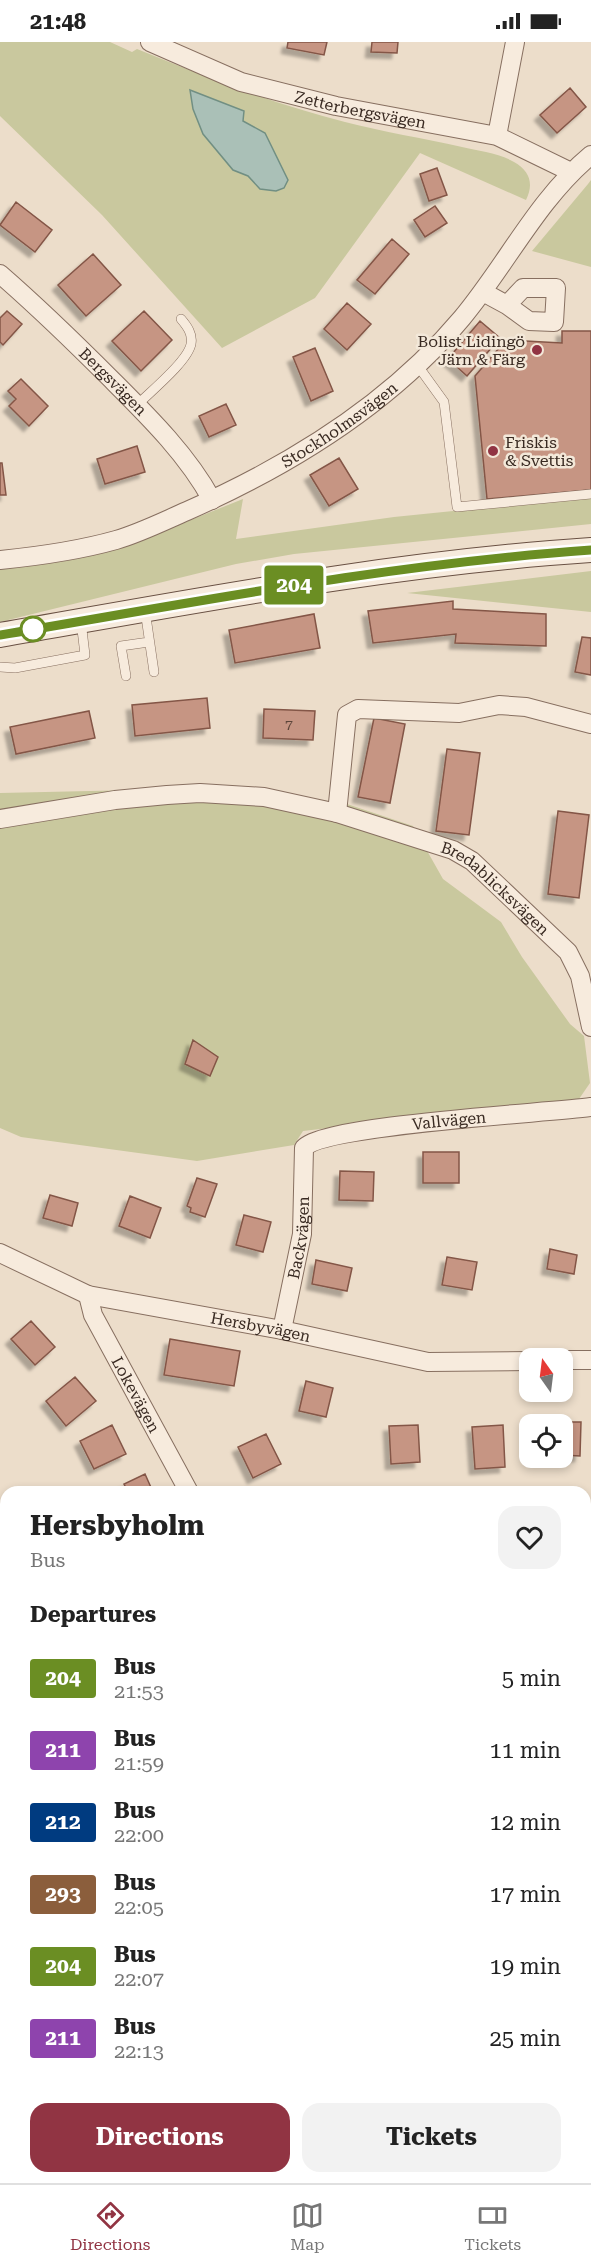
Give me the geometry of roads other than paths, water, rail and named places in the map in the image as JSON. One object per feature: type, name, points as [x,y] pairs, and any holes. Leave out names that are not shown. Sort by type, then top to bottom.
[{"type":"street","name":"Zetterbergsvägen","points":[[150,42],[241,82],[336,106],[497,136],[571,172]]},
{"type":"street","points":[[497,136],[515,42]]},
{"type":"street","name":"Stockholmsvägen","points":[[0,560],[62,554],[118,540],[212,500],[274,468],[328,434],[379,399],[418,366],[483,292],[544,203],[571,172],[591,155]]},
{"type":"street","name":"Bergsvägen","points":[[0,274],[44,313],[137,405],[198,474],[212,500]]},
{"type":"street","points":[[483,292],[507,305]]},
{"type":"street","points":[[0,635],[336,578],[531,554],[591,550]]},
{"type":"street","points":[[337,813],[347,715],[358,709],[459,712],[499,705],[526,707],[591,724]]},
{"type":"street","name":"Bredablicksvägen","points":[[0,819],[116,800],[200,793],[264,797],[337,813],[453,850],[472,861],[568,951],[580,976],[591,1027]]},
{"type":"street","name":"Vallvägen","points":[[308,1143],[412,1124],[591,1107]]},
{"type":"street","name":"Backvägen","points":[[282,1330],[302,1234],[304,1148],[308,1143]]},
{"type":"street","name":"Hersbyvägen","points":[[0,1253],[88,1295],[282,1330],[428,1362],[519,1360]]},
{"type":"street","name":"Lokevägen","points":[[88,1295],[93,1315],[186,1486]]},
{"type":"street","points":[[573,1360],[591,1360]]},
{"type":"lane","points":[[137,405],[188,353],[191,336],[189,327],[181,319]]},
{"type":"lane","points":[[418,366],[444,402],[457,507],[591,494]]},
{"type":"lane","points":[[145,610],[154,672]]},
{"type":"lane","points":[[0,667],[15,668],[85,655],[81,621]]},
{"type":"lane","points":[[126,676],[121,646],[149,642]]},
{"type":"place","name":"Bolist Lidingö Järn & Färg","points":[[537,350]]},
{"type":"place","name":"Friskis & Svettis","points":[[493,451]]}]
